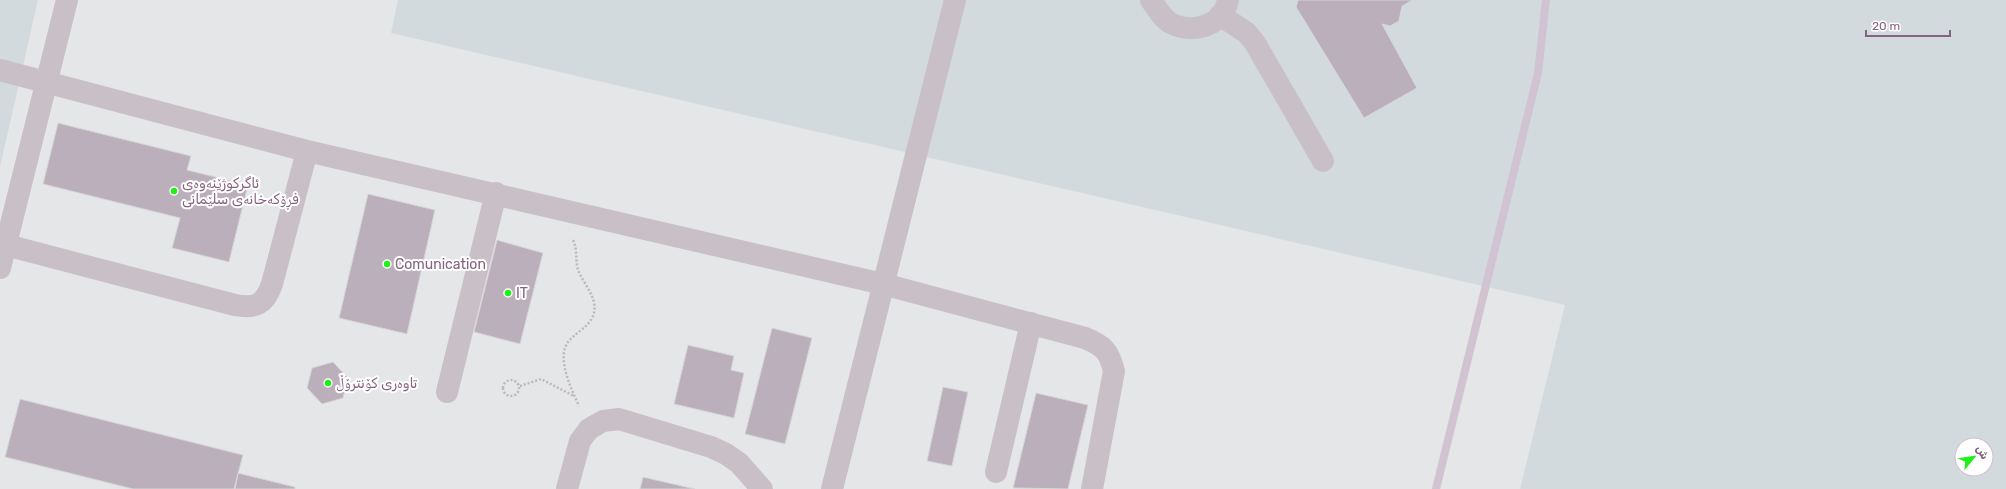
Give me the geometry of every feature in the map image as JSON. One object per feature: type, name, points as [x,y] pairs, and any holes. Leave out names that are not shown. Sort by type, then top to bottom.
[{"type":"lane","points":[[0,268],[67,0]]},
{"type":"lane","points":[[832,489],[955,0]]},
{"type":"lane","points":[[1151,0],[1167,21],[1180,28],[1195,29],[1209,25],[1224,8],[1255,43],[1323,161]]},
{"type":"lane","points":[[0,70],[307,151],[496,193],[883,284],[1085,338],[1100,344],[1110,356],[1114,371],[1092,489]]},
{"type":"lane","points":[[6,244],[235,305],[247,307],[259,304],[268,296],[272,284],[307,151]]},
{"type":"lane","points":[[447,392],[496,193]]},
{"type":"lane","points":[[996,472],[1031,323]]},
{"type":"lane","points":[[567,489],[580,441],[589,429],[603,420],[619,419],[711,447],[726,454],[739,463],[762,489]]},
{"type":"path","points":[[557,208],[577,247],[578,270],[595,306],[592,318],[568,342],[564,352],[565,367],[574,396],[589,429]]},
{"type":"path","points":[[512,380],[517,382],[520,386],[520,391],[511,397],[506,395],[503,391],[503,385],[506,381],[512,380]]},
{"type":"path","points":[[520,386],[541,380],[574,396]]},
{"type":"shaded area","points":[[0,0],[2006,0],[2006,489],[0,489]]},
{"type":"shaded area","points":[[0,0],[38,0],[0,167]]},
{"type":"shaded area","points":[[398,0],[2006,0],[2006,489],[1520,489],[1565,305],[391,33]]},
{"type":"building","points":[[1298,0],[1413,0],[1402,6],[1399,21],[1390,26],[1382,24],[1417,88],[1364,118],[1296,7]]},
{"type":"building","points":[[58,123],[191,156],[187,170],[248,185],[229,262],[172,248],[180,218],[43,184]]},
{"type":"building","name":"Comunication","points":[[368,194],[435,210],[407,334],[339,318]]},
{"type":"building","name":"IT","points":[[497,240],[543,253],[520,344],[474,332]]},
{"type":"building","points":[[772,328],[812,338],[785,444],[745,434]]},
{"type":"building","points":[[688,345],[734,356],[731,370],[744,373],[734,418],[674,404]]},
{"type":"building","name":"تاوەری کۆنترۆڵ","points":[[333,362],[348,378],[343,398],[322,404],[307,388],[312,368]]},
{"type":"building","points":[[943,387],[968,392],[952,466],[927,461]]},
{"type":"building","points":[[1036,393],[1088,405],[1068,489],[1013,488]]},
{"type":"building","points":[[20,399],[243,455],[234,489],[133,489],[5,457]]},
{"type":"building","points":[[238,473],[295,487],[295,489],[235,489]]},
{"type":"building","points":[[643,477],[695,489],[640,489]]},
{"type":"waterway","points":[[1436,489],[1538,73],[1546,0]]},
{"type":"place","name":"ئاگرکوژێنەوەی فڕۆکەخانەی سلێمانی","points":[[174,191]]},
{"type":"place","name":"Comunication","points":[[387,264]]},
{"type":"place","name":"IT","points":[[508,293]]},
{"type":"place","name":"تاوەری کۆنترۆڵ","points":[[328,383]]}]
